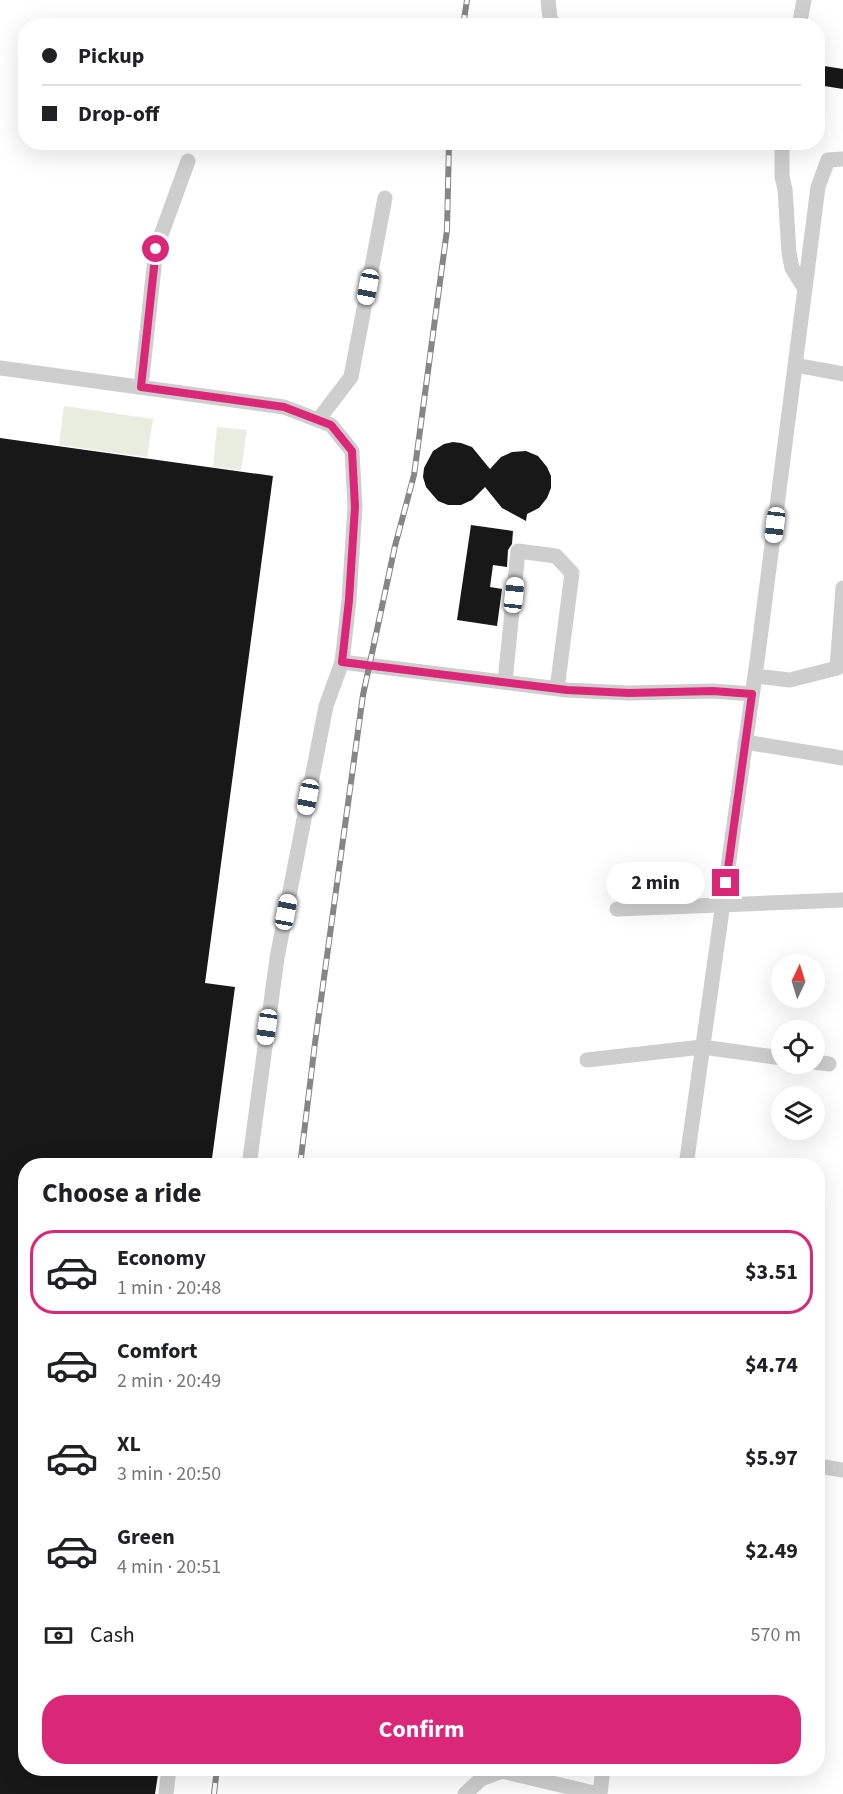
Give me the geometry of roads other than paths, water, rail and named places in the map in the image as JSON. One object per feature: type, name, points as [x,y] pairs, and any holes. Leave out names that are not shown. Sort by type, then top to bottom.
[{"type":"lane","points":[[548,0],[550,18]]},
{"type":"lane","points":[[801,18],[804,0]]},
{"type":"lane","points":[[782,150],[782,177],[789,253],[792,268],[805,289]]},
{"type":"lane","points":[[687,1158],[755,676],[818,187],[828,160],[843,159]]},
{"type":"lane","points":[[141,387],[156,249],[188,161]]},
{"type":"lane","points":[[318,420],[351,377],[385,198]]},
{"type":"lane","points":[[795,365],[843,374]]},
{"type":"lane","points":[[0,368],[284,407],[331,425],[352,451],[355,507],[342,662],[326,706],[277,958],[250,1158]]},
{"type":"lane","points":[[505,682],[518,551],[556,556],[572,573],[557,689]]},
{"type":"lane","points":[[755,676],[790,680],[837,668],[843,588]]},
{"type":"lane","points":[[342,662],[557,689],[629,693],[713,691],[752,694]]},
{"type":"lane","points":[[746,742],[843,758]]},
{"type":"lane","points":[[617,909],[843,900]]},
{"type":"lane","points":[[587,1060],[702,1047],[771,1056]]},
{"type":"lane","points":[[825,1467],[843,1470]]},
{"type":"lane","points":[[166,1794],[168,1776]]},
{"type":"lane","points":[[465,1794],[481,1779],[488,1776]]},
{"type":"lane","points":[[526,1776],[599,1794],[602,1776]]},
{"type":"railway","points":[[464,18],[467,0]]},
{"type":"railway","points":[[301,1158],[363,695],[395,546],[414,475],[447,230],[449,150]]},
{"type":"railway","points":[[214,1794],[216,1776]]}]
